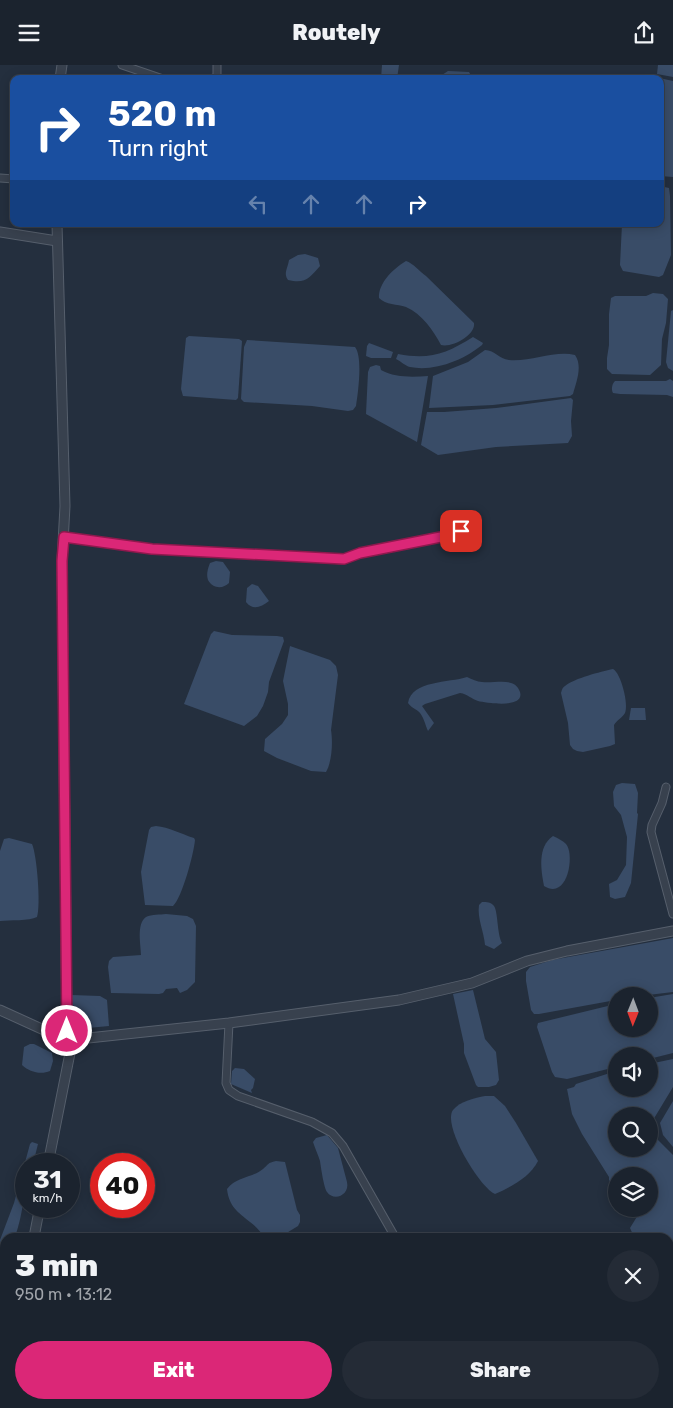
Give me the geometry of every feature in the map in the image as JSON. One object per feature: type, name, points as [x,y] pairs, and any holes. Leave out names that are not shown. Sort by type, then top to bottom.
[{"type":"street","points":[[122,65],[151,75]]},
{"type":"street","points":[[50,1153],[71,1048],[67,1031],[62,561],[65,506],[56,227]]},
{"type":"street","points":[[0,232],[57,241]]},
{"type":"street","points":[[64,537],[152,549],[344,559],[360,553],[456,534],[461,531]]},
{"type":"street","points":[[666,787],[651,832],[673,914]]},
{"type":"street","points":[[0,1010],[57,1036],[79,1039],[229,1023],[399,999],[472,983],[527,961],[567,951],[673,931]]},
{"type":"street","points":[[229,1023],[226,1083],[229,1090],[312,1122],[332,1133],[343,1146],[393,1233]]},
{"type":"street","points":[[35,1233],[38,1218]]},
{"type":"water","points":[[382,65],[399,65],[398,75],[381,75]]},
{"type":"water","points":[[658,65],[673,65],[673,77],[657,74]]},
{"type":"water","points":[[448,71],[469,72],[471,75],[442,75]]},
{"type":"water","points":[[664,79],[673,81],[673,177],[664,176]]},
{"type":"water","points":[[664,187],[669,188],[671,255],[663,275],[659,277],[623,271],[620,265],[622,227],[664,227]]},
{"type":"water","points":[[305,254],[318,258],[320,266],[307,279],[299,281],[288,280],[286,273],[289,260],[298,255]]},
{"type":"water","points":[[406,261],[426,276],[474,323],[474,328],[462,340],[451,345],[441,345],[431,328],[412,310],[388,303],[379,298],[379,292],[384,282],[392,272]]},
{"type":"water","points":[[653,293],[663,294],[668,299],[666,323],[662,339],[661,365],[650,375],[612,374],[607,369],[611,298],[615,296],[646,296]]},
{"type":"water","points":[[673,310],[673,371],[668,368],[666,362],[671,311]]},
{"type":"water","points":[[189,336],[239,339],[242,341],[238,398],[236,400],[183,396],[181,389],[186,338]]},
{"type":"water","points":[[473,337],[483,343],[482,345],[458,360],[439,366],[419,368],[408,366],[396,359],[398,354],[428,356],[437,354],[454,348]]},
{"type":"water","points":[[247,340],[355,347],[359,359],[359,384],[356,406],[353,410],[348,411],[312,406],[244,402],[241,399],[244,347]]},
{"type":"water","points":[[369,343],[393,352],[391,358],[371,358],[366,356]]},
{"type":"water","points":[[485,350],[492,351],[502,358],[509,360],[559,354],[575,355],[579,369],[573,394],[570,396],[493,405],[429,408],[433,376],[468,362]]},
{"type":"water","points":[[380,366],[381,370],[386,373],[398,376],[428,376],[417,442],[366,414],[368,372],[370,367]]},
{"type":"water","points":[[670,379],[673,381],[673,397],[667,395],[620,394],[613,393],[612,390],[615,381],[666,381]]},
{"type":"water","points":[[571,398],[573,400],[572,436],[568,443],[496,447],[438,455],[421,445],[427,412],[496,408]]},
{"type":"water","points":[[216,561],[223,562],[230,572],[229,583],[221,587],[213,585],[207,578],[210,563]]},
{"type":"water","points":[[252,584],[258,586],[269,601],[257,607],[251,606],[246,602],[247,588]]},
{"type":"water","points":[[214,631],[232,635],[283,637],[284,641],[269,682],[263,706],[257,716],[244,726],[184,704],[211,634]]},
{"type":"water","points":[[290,646],[330,660],[336,666],[338,675],[331,730],[332,752],[326,772],[311,771],[264,751],[265,739],[282,724],[288,715],[288,704],[283,681]]},
{"type":"water","points":[[613,669],[619,676],[626,703],[625,713],[614,725],[615,744],[583,752],[577,751],[570,745],[568,723],[561,693],[562,689],[569,683],[581,678]]},
{"type":"water","points":[[467,677],[480,682],[509,682],[517,687],[520,697],[517,701],[511,703],[497,704],[478,701],[460,693],[425,704],[422,706],[434,723],[428,731],[420,713],[408,703],[411,696],[416,690],[424,686]]},
{"type":"water","points":[[631,708],[645,708],[646,720],[629,720]]},
{"type":"water","points":[[622,783],[635,784],[638,793],[638,814],[631,883],[625,897],[615,899],[610,897],[609,884],[617,880],[626,865],[627,837],[621,815],[614,806],[613,792],[616,785]]},
{"type":"water","points":[[156,826],[170,829],[195,840],[184,885],[173,906],[145,905],[141,872],[149,830],[151,827]]},
{"type":"water","points":[[553,836],[566,844],[570,857],[564,882],[559,887],[552,889],[544,886],[541,859],[544,846]]},
{"type":"water","points":[[9,838],[32,844],[34,850],[39,903],[37,917],[34,918],[0,921],[0,851],[4,839]]},
{"type":"water","points":[[482,902],[490,903],[495,909],[502,943],[494,949],[485,945],[479,915],[479,905]]},
{"type":"water","points":[[166,914],[187,916],[193,919],[196,926],[195,982],[187,990],[180,993],[177,988],[166,989],[163,993],[159,994],[111,993],[109,961],[113,957],[141,955],[140,929],[143,920],[148,916]]},
{"type":"water","points":[[673,938],[673,992],[658,994],[658,987],[608,987],[608,1001],[534,1014],[531,1010],[526,972],[530,967],[552,960]]},
{"type":"water","points":[[473,990],[485,1039],[496,1052],[499,1080],[496,1085],[489,1087],[478,1087],[476,1085],[464,1053],[464,1044],[453,994]]},
{"type":"water","points":[[673,994],[673,1053],[658,1057],[658,1047],[608,1047],[608,1069],[567,1079],[555,1077],[537,1027],[538,1023],[608,1006],[608,1037],[658,1037],[658,996]]},
{"type":"water","points":[[71,995],[100,996],[107,1000],[109,1026],[88,1028],[83,1023],[74,1021]]},
{"type":"water","points":[[34,1044],[52,1053],[53,1061],[50,1071],[43,1073],[35,1072],[22,1065],[24,1047]]},
{"type":"water","points":[[673,1059],[673,1087],[658,1112],[658,1107],[608,1107],[608,1157],[658,1157],[658,1140],[673,1155],[673,1233],[632,1233],[630,1228],[637,1217],[658,1217],[658,1167],[608,1167],[608,1175],[572,1114],[567,1089],[574,1087],[576,1084],[608,1074],[608,1097],[658,1097],[658,1062]]},
{"type":"water","points":[[235,1068],[244,1069],[255,1079],[251,1090],[252,1093],[231,1084],[232,1071]]},
{"type":"water","points":[[485,1096],[494,1096],[505,1106],[538,1161],[525,1177],[514,1185],[495,1194],[480,1180],[464,1155],[457,1141],[451,1118],[453,1110],[460,1104]]},
{"type":"water","points":[[673,1101],[673,1147],[663,1135],[660,1123]]},
{"type":"water","points":[[327,1135],[338,1148],[347,1182],[344,1194],[337,1197],[330,1195],[326,1190],[320,1161],[313,1142],[316,1138]]},
{"type":"water","points":[[32,1142],[38,1144],[36,1153],[28,1153]]},
{"type":"water","points":[[276,1161],[285,1162],[297,1210],[300,1215],[298,1226],[287,1233],[261,1233],[235,1209],[228,1195],[227,1189],[231,1185],[259,1172],[270,1163]]},
{"type":"water","points":[[15,1199],[15,1218],[20,1218],[16,1233],[3,1233]]},
{"type":"route","points":[[67,1031],[62,561],[64,537],[152,549],[344,559],[360,553],[456,534],[461,531]]}]
